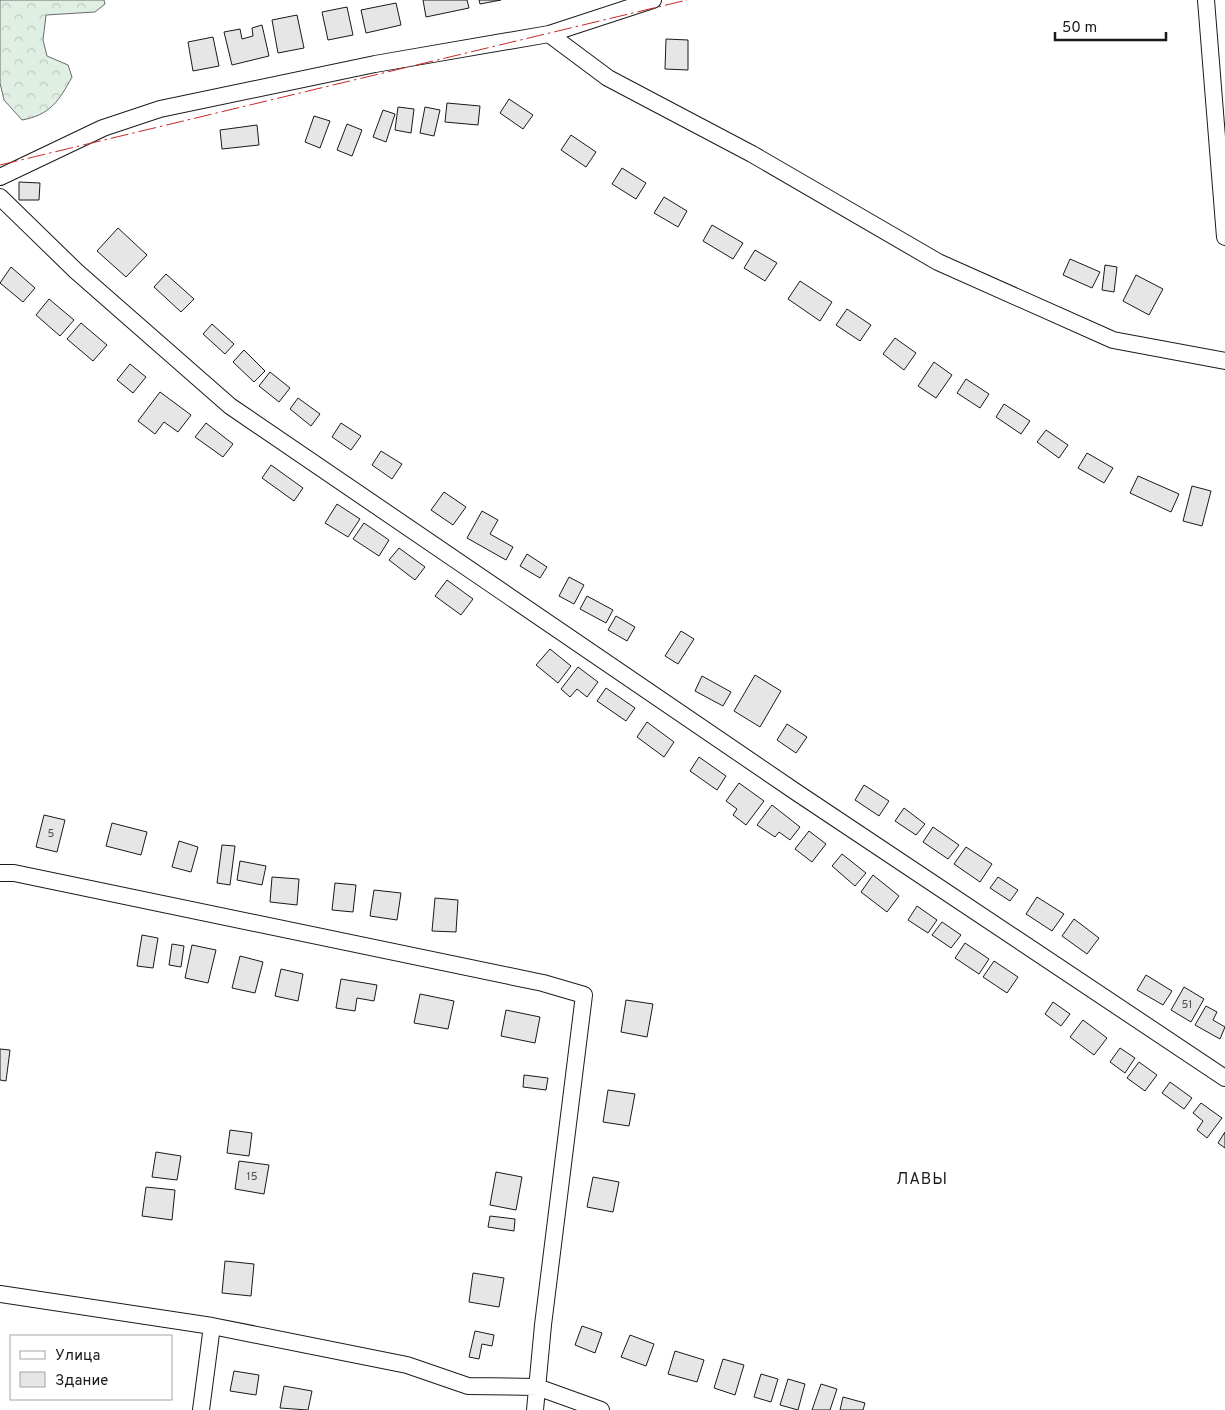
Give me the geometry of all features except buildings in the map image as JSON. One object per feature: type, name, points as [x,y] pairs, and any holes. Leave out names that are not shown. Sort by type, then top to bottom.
[{"type":"street","points":[[0,177],[103,128],[160,109],[375,64],[549,34],[653,0]]},
{"type":"street","points":[[1206,0],[1225,237]]},
{"type":"street","points":[[549,34],[608,78],[752,154],[938,262],[1113,340],[1225,360]]},
{"type":"street","points":[[0,197],[76,271],[230,406],[796,792],[1225,1078]]},
{"type":"street","points":[[0,873],[14,873],[543,983],[584,996],[544,1315],[535,1410]]},
{"type":"street","points":[[0,1294],[212,1326],[407,1365],[468,1386],[537,1387],[601,1410]]},
{"type":"street","points":[[201,1410],[212,1326]]},
{"type":"green space","points":[[0,0],[104,0],[105,4],[95,12],[46,15],[43,40],[47,56],[68,65],[72,77],[53,106],[32,118],[22,120],[4,100],[0,83]]},
{"type":"power","points":[[0,165],[687,0]]},
{"type":"district","name":"ЛАВЫ","points":[[922,1180]]}]
